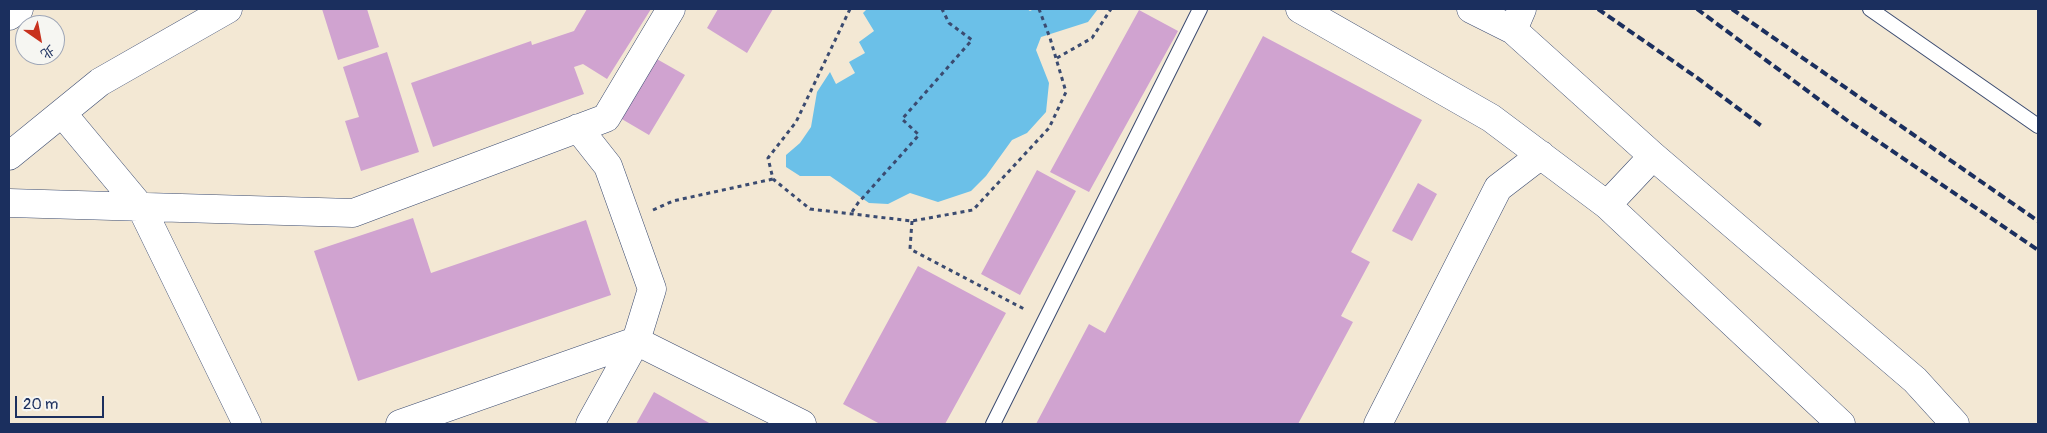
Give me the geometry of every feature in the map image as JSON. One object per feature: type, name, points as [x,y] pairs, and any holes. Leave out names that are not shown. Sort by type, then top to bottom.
[{"type":"street","points":[[9,16],[19,9]]},
{"type":"street","points":[[9,156],[100,82],[228,9]]},
{"type":"street","points":[[9,203],[353,213],[606,118],[671,9]]},
{"type":"street","points":[[1300,9],[1491,118],[1608,205],[1840,424]]},
{"type":"street","points":[[1471,9],[1517,19],[1653,156],[1915,380],[1955,424]]},
{"type":"street","points":[[62,113],[142,208],[247,424]]},
{"type":"street","points":[[578,128],[608,166],[652,289],[636,342],[590,424]]},
{"type":"street","points":[[1378,424],[1498,188],[1541,155]]},
{"type":"street","points":[[1608,205],[1653,156]]},
{"type":"street","points":[[400,424],[636,342],[802,424]]},
{"type":"lane","points":[[993,424],[1200,9]]},
{"type":"lane","points":[[1870,9],[2038,126]]},
{"type":"path","points":[[850,9],[796,122],[768,158],[773,179],[810,209],[852,212],[912,221],[973,210],[1049,128],[1066,92],[1057,58],[1039,9]]},
{"type":"path","points":[[852,212],[918,135],[902,119],[972,40],[949,23],[942,9]]},
{"type":"path","points":[[1057,58],[1092,38],[1111,9]]},
{"type":"path","points":[[628,222],[673,201],[773,179]]},
{"type":"path","points":[[912,221],[910,249],[1045,320]]},
{"type":"water","points":[[867,9],[1027,9],[1030,11],[1034,9],[1098,9],[1088,22],[1041,37],[1036,50],[1049,83],[1046,112],[1027,133],[1012,140],[986,176],[971,191],[938,202],[910,193],[888,204],[869,203],[830,176],[800,176],[786,167],[786,155],[800,143],[811,127],[817,92],[830,72],[836,84],[855,73],[849,62],[865,53],[859,42],[874,31],[863,13]]},
{"type":"building","points":[[322,9],[367,9],[379,47],[338,60]]},
{"type":"building","points":[[587,9],[651,9],[607,79],[583,64],[574,67],[584,94],[433,147],[411,83],[531,41],[532,45],[574,31]]},
{"type":"building","points":[[718,9],[773,9],[747,53],[707,28]]},
{"type":"building","points":[[1139,10],[1178,31],[1089,192],[1050,172]]},
{"type":"building","points":[[1263,36],[1422,120],[1351,252],[1370,262],[1341,316],[1353,322],[1298,424],[1036,424],[1089,324],[1105,333]]},
{"type":"building","points":[[387,52],[419,152],[361,171],[345,121],[359,117],[343,67]]},
{"type":"building","points":[[655,58],[685,75],[649,135],[620,118]]},
{"type":"building","points":[[1037,170],[1076,191],[1020,295],[981,274]]},
{"type":"building","points":[[1418,183],[1437,194],[1412,241],[1392,231]]},
{"type":"building","points":[[413,218],[431,273],[586,220],[611,295],[358,381],[314,251]]},
{"type":"building","points":[[918,266],[1006,313],[945,424],[880,424],[843,404]]},
{"type":"building","points":[[654,392],[711,424],[636,424]]},
{"type":"railway","points":[[1598,9],[1696,77],[1763,127]]},
{"type":"railway","points":[[1697,9],[1848,121],[2038,250]]},
{"type":"railway","points":[[1732,9],[2038,221]]}]
